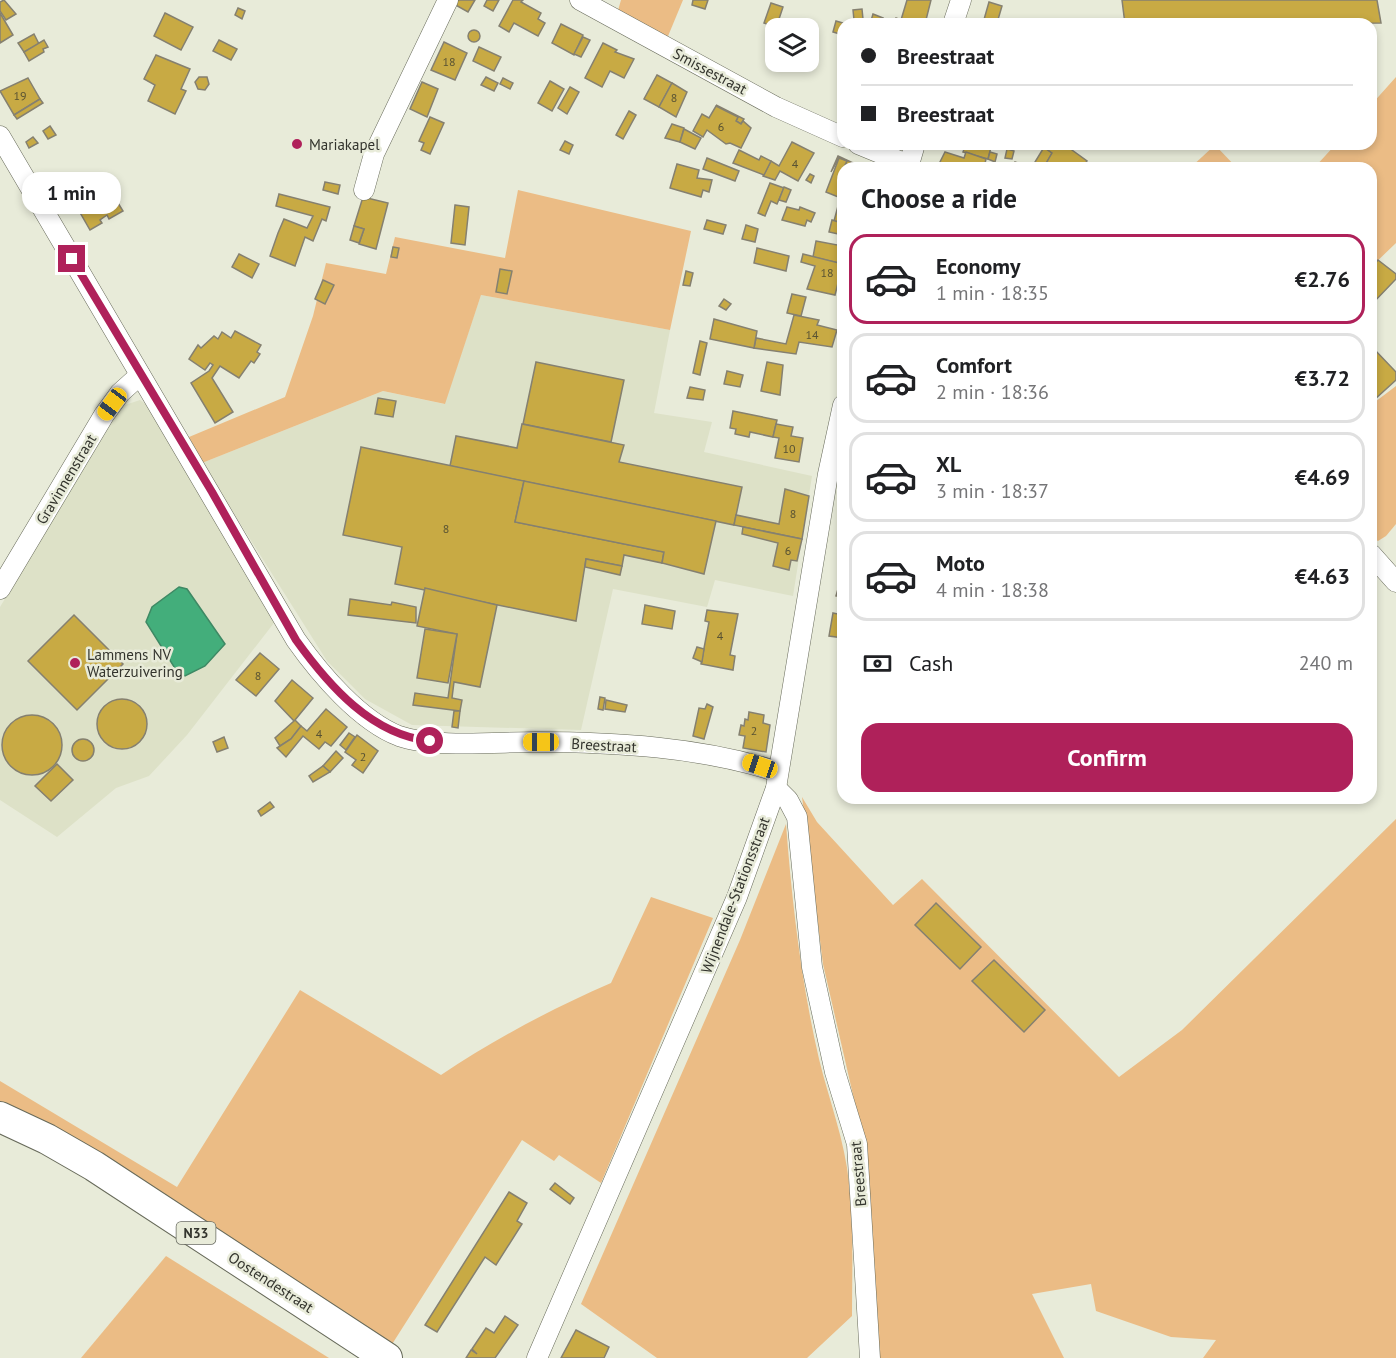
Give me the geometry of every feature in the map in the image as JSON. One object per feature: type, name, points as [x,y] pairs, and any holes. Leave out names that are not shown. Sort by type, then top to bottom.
[{"type":"main road","name":"Oostendestraat","points":[[0,1118],[47,1139],[94,1166],[387,1358]]},
{"type":"street","points":[[364,190],[374,154],[448,0]]},
{"type":"street","name":"Smissestraat","points":[[580,0],[776,107],[837,134]]},
{"type":"street","points":[[955,18],[961,0]]},
{"type":"street","name":"Breestraat","points":[[0,136],[140,375],[212,492],[296,640],[335,687],[380,726],[411,739],[541,742],[645,748],[741,759],[777,780],[797,817],[812,967],[835,1072],[857,1144],[870,1358]]},
{"type":"street","points":[[871,150],[897,162]]},
{"type":"street","name":"Gravinnenstraat","points":[[0,589],[104,415],[120,393],[140,375]]},
{"type":"street","name":"Wijnendale-Stationsstraat","points":[[537,1358],[737,897],[777,780],[828,474],[837,433]]},
{"type":"street","points":[[1377,561],[1396,582]]},
{"type":"shaded area","points":[[621,0],[683,0],[666,41],[617,14]]},
{"type":"shaded area","points":[[1396,77],[1396,243],[1377,261],[1377,162],[1320,162],[1330,150],[1377,150],[1377,98]]},
{"type":"shaded area","points":[[1210,150],[1220,150],[1231,162],[1197,162]]},
{"type":"shaded area","points":[[518,190],[691,231],[670,330],[481,295],[445,404],[383,391],[202,463],[189,437],[285,397],[313,316],[326,263],[386,274],[395,237],[505,258]]},
{"type":"shaded area","points":[[481,295],[670,330],[654,413],[712,422],[704,452],[812,476],[793,596],[715,580],[707,607],[613,589],[581,730],[412,725],[365,699],[327,661],[202,463],[383,391],[444,404]]},
{"type":"shaded area","points":[[1396,386],[1396,524],[1386,536],[1378,541],[1377,540],[1377,400]]},
{"type":"shaded area","points":[[140,400],[157,412],[277,619],[187,735],[149,776],[116,788],[57,837],[0,800],[0,607],[122,406]]},
{"type":"shaded area","points":[[179,587],[187,589],[225,644],[205,666],[185,676],[176,670],[146,622],[152,607]]},
{"type":"shaded area","points":[[802,797],[817,822],[893,905],[922,879],[1119,1077],[1182,1030],[1396,819],[1396,1358],[1203,1358],[1216,1340],[1171,1337],[1096,1311],[1091,1284],[1032,1294],[1064,1358],[876,1358],[867,1156],[823,964]]},
{"type":"shaded area","points":[[786,824],[794,913],[807,1000],[819,1059],[847,1167],[851,1200],[852,1316],[807,1358],[657,1358],[581,1304],[740,940]]},
{"type":"shaded area","points":[[651,897],[713,918],[601,1183],[559,1155],[554,1161],[522,1140],[389,1349],[0,1104],[0,1081],[177,1187],[300,990],[441,1075],[524,1025],[611,983]]},
{"type":"shaded area","points":[[166,1256],[329,1358],[81,1358]]},
{"type":"building","points":[[4,0],[16,14],[6,20],[0,11],[0,2]]},
{"type":"building","points":[[454,0],[475,0],[468,12],[452,3]]},
{"type":"building","points":[[487,0],[499,0],[493,11],[484,6]]},
{"type":"building","points":[[513,0],[523,0],[521,2],[541,13],[538,19],[545,23],[538,36],[514,23],[509,32],[499,26]]},
{"type":"building","points":[[693,0],[708,0],[705,9],[692,5]]},
{"type":"building","points":[[907,0],[931,0],[926,18],[902,18]]},
{"type":"building","points":[[1122,0],[1377,0],[1381,23],[1377,23],[1377,18],[1124,18]]},
{"type":"building","points":[[989,2],[1002,6],[998,18],[984,18]]},
{"type":"building","points":[[771,3],[783,7],[779,18],[766,18]]},
{"type":"building","points":[[238,8],[245,11],[242,19],[235,15]]},
{"type":"building","points":[[862,9],[863,18],[854,18],[853,10]]},
{"type":"building","points":[[0,13],[13,35],[0,43]]},
{"type":"building","points":[[165,13],[193,27],[181,50],[154,36]]},
{"type":"building","points":[[836,21],[837,21],[837,33],[833,32]]},
{"type":"building","points":[[561,24],[583,35],[574,55],[552,43]]},
{"type":"building","points":[[474,30],[480,36],[474,42],[468,36]]},
{"type":"building","points":[[34,34],[39,44],[24,52],[18,43]]},
{"type":"building","points":[[583,37],[590,40],[581,57],[574,54]]},
{"type":"building","points":[[44,40],[48,47],[29,61],[24,52]]},
{"type":"building","points":[[219,40],[237,49],[231,60],[213,51]]},
{"type":"building","points":[[444,42],[467,53],[455,80],[431,70]]},
{"type":"building","points":[[603,43],[617,50],[615,52],[634,59],[624,78],[610,71],[602,87],[585,78]]},
{"type":"building","points":[[479,47],[501,57],[494,71],[473,61]]},
{"type":"building","points":[[156,55],[190,69],[181,89],[186,91],[175,114],[148,101],[155,85],[144,79]]},
{"type":"building","points":[[657,75],[672,83],[659,107],[644,99]]},
{"type":"building","points":[[199,77],[207,77],[209,84],[205,90],[198,89],[195,82]]},
{"type":"building","points":[[486,77],[498,83],[494,91],[481,85]]},
{"type":"building","points":[[28,78],[40,99],[14,115],[0,91]]},
{"type":"building","points":[[503,78],[513,83],[510,89],[500,84]]},
{"type":"building","points":[[550,81],[564,89],[552,111],[538,103]]},
{"type":"building","points":[[422,82],[438,89],[427,117],[410,109]]},
{"type":"building","points":[[672,83],[687,92],[676,117],[659,107]]},
{"type":"building","points":[[570,87],[579,92],[567,114],[558,108]]},
{"type":"building","points":[[40,99],[43,103],[17,119],[14,115]]},
{"type":"building","points":[[716,105],[744,119],[741,124],[736,121],[738,117]]},
{"type":"building","points":[[716,106],[738,117],[736,121],[741,124],[743,121],[751,128],[741,148],[730,143],[726,144],[707,130],[703,137],[693,131],[702,114],[709,118]]},
{"type":"building","points":[[629,111],[636,115],[623,139],[616,135]]},
{"type":"building","points":[[430,117],[444,123],[430,154],[421,150],[424,143],[419,141]]},
{"type":"building","points":[[672,124],[684,128],[680,142],[665,138]]},
{"type":"building","points":[[50,126],[56,135],[48,139],[43,131]]},
{"type":"building","points":[[684,129],[701,138],[695,149],[680,142]]},
{"type":"building","points":[[33,137],[38,143],[29,148],[26,142]]},
{"type":"building","points":[[565,141],[573,145],[569,154],[560,150]]},
{"type":"building","points":[[792,142],[814,153],[798,181],[780,171],[775,180],[763,176],[771,161],[779,166]]},
{"type":"building","points":[[739,150],[759,160],[761,156],[771,161],[764,175],[733,163]]},
{"type":"building","points":[[964,150],[990,150],[988,159],[963,152]]},
{"type":"building","points":[[1007,150],[1014,151],[1012,159],[1005,158]]},
{"type":"building","points":[[1042,150],[1052,153],[1047,162],[1035,162]]},
{"type":"building","points":[[1048,150],[1072,150],[1087,161],[1047,162],[1052,153]]},
{"type":"building","points":[[945,152],[964,158],[966,152],[986,159],[985,162],[940,162]]},
{"type":"building","points":[[990,152],[997,154],[995,162],[988,159]]},
{"type":"building","points":[[838,156],[851,162],[839,158],[831,172]]},
{"type":"building","points":[[707,158],[739,171],[735,181],[703,169]]},
{"type":"building","points":[[839,158],[847,161],[846,162],[837,162]]},
{"type":"building","points":[[837,163],[837,197],[826,192]]},
{"type":"building","points":[[677,164],[699,170],[697,178],[712,180],[709,192],[703,190],[701,197],[670,188]]},
{"type":"building","points":[[810,174],[814,176],[811,183],[806,180]]},
{"type":"building","points":[[102,180],[106,188],[92,196],[87,188]]},
{"type":"building","points":[[325,182],[340,185],[338,194],[323,190]]},
{"type":"building","points":[[770,183],[784,188],[777,204],[771,201],[765,216],[758,213]]},
{"type":"building","points":[[784,187],[791,190],[786,202],[779,200]]},
{"type":"building","points":[[110,190],[123,211],[109,219],[107,215],[100,220],[102,223],[90,230],[78,209]]},
{"type":"building","points":[[279,194],[330,207],[326,221],[322,219],[313,241],[305,237],[295,266],[270,256],[278,233],[284,219],[307,228],[313,216],[276,206]]},
{"type":"building","points":[[90,196],[92,200],[84,205],[81,201]]},
{"type":"building","points":[[363,197],[388,203],[376,249],[359,244],[364,229],[354,226]]},
{"type":"building","points":[[455,205],[469,207],[465,245],[451,243]]},
{"type":"building","points":[[787,207],[799,210],[800,207],[815,213],[811,222],[807,220],[805,226],[782,220]]},
{"type":"building","points":[[707,220],[726,225],[723,234],[704,229]]},
{"type":"building","points":[[832,220],[837,222],[837,234],[829,232]]},
{"type":"building","points":[[746,225],[758,229],[755,242],[742,239]]},
{"type":"building","points":[[354,226],[364,229],[359,243],[350,240]]},
{"type":"building","points":[[816,241],[837,245],[837,263],[813,257]]},
{"type":"building","points":[[393,247],[399,248],[397,258],[391,257]]},
{"type":"building","points":[[757,248],[789,256],[786,271],[754,263]]},
{"type":"building","points":[[239,254],[259,264],[252,278],[232,267]]},
{"type":"building","points":[[803,254],[837,262],[835,295],[807,289],[815,266],[801,262]]},
{"type":"building","points":[[1377,261],[1396,274],[1396,279],[1377,299]]},
{"type":"building","points":[[500,269],[512,271],[507,294],[496,292]]},
{"type":"building","points":[[686,271],[693,273],[690,286],[683,285]]},
{"type":"building","points":[[323,280],[334,285],[325,304],[315,299]]},
{"type":"building","points":[[792,294],[806,297],[801,316],[787,313]]},
{"type":"building","points":[[724,299],[731,304],[726,310],[719,306]]},
{"type":"building","points":[[794,315],[819,320],[817,325],[837,330],[832,347],[799,342],[796,354],[754,348],[756,338],[786,344]]},
{"type":"building","points":[[714,319],[757,331],[754,348],[710,339]]},
{"type":"building","points":[[235,331],[261,345],[257,352],[260,354],[254,363],[251,361],[239,378],[220,366],[212,378],[233,412],[215,423],[191,383],[209,371],[213,365],[210,363],[205,370],[189,359],[198,345],[201,348],[214,336],[218,339],[222,332],[231,338]]},
{"type":"building","points":[[700,341],[707,343],[700,375],[693,373]]},
{"type":"building","points":[[1377,352],[1396,372],[1396,380],[1377,397]]},
{"type":"building","points":[[536,362],[624,380],[611,442],[523,424]]},
{"type":"building","points":[[767,362],[783,365],[780,395],[761,391]]},
{"type":"building","points":[[727,371],[743,375],[740,387],[724,384]]},
{"type":"building","points":[[690,387],[705,390],[703,400],[687,398]]},
{"type":"building","points":[[378,398],[396,401],[393,417],[375,414]]},
{"type":"building","points":[[733,411],[777,420],[773,437],[750,432],[749,437],[735,434],[736,429],[730,428]]},
{"type":"building","points":[[522,424],[624,445],[619,462],[742,487],[734,525],[450,466],[456,436],[517,448]]},
{"type":"building","points":[[776,424],[793,427],[791,436],[803,438],[799,462],[775,458],[779,438],[773,437]]},
{"type":"building","points":[[361,447],[524,481],[515,522],[664,552],[662,563],[624,555],[622,566],[586,559],[576,621],[395,584],[402,547],[343,535]]},
{"type":"building","points":[[524,481],[716,521],[704,574],[662,563],[664,552],[515,522]]},
{"type":"building","points":[[785,489],[809,496],[802,539],[734,525],[736,515],[779,524]]},
{"type":"building","points":[[743,527],[802,539],[797,561],[791,560],[789,570],[773,566],[778,543],[742,534]]},
{"type":"building","points":[[586,559],[622,566],[620,575],[585,567]]},
{"type":"building","points":[[425,588],[497,605],[480,687],[454,682],[452,698],[462,700],[460,711],[413,705],[415,693],[448,698],[457,634],[417,626]]},
{"type":"building","points":[[350,599],[391,605],[392,602],[416,607],[416,623],[348,615]]},
{"type":"building","points":[[645,605],[675,611],[672,629],[642,624]]},
{"type":"building","points":[[707,610],[738,614],[730,655],[735,656],[733,670],[701,664],[709,622],[705,621]]},
{"type":"building","points":[[833,613],[837,614],[837,637],[829,636]]},
{"type":"building","name":"Lammens NV Waterzuivering","points":[[74,615],[123,664],[77,710],[28,661]]},
{"type":"building","points":[[425,629],[457,634],[448,683],[417,678]]},
{"type":"building","points":[[697,647],[704,649],[702,662],[693,658]]},
{"type":"building","points":[[260,653],[279,669],[256,696],[236,680]]},
{"type":"building","points":[[292,680],[313,698],[295,720],[301,726],[291,739],[280,746],[275,738],[294,721],[275,701]]},
{"type":"building","points":[[600,697],[605,698],[603,710],[598,709]]},
{"type":"building","points":[[122,699],[131,701],[142,710],[147,724],[145,733],[136,744],[122,749],[113,747],[102,738],[97,724],[99,715],[108,704]]},
{"type":"building","points":[[606,700],[627,705],[625,712],[605,709]]},
{"type":"building","points":[[707,704],[713,707],[704,739],[693,736],[699,708],[705,709]]},
{"type":"building","points":[[326,709],[347,727],[331,746],[325,742],[319,749],[303,736],[286,757],[277,748],[291,739],[301,726],[307,731]]},
{"type":"building","points":[[454,711],[460,711],[458,728],[452,727]]},
{"type":"building","points":[[749,712],[764,715],[763,723],[770,725],[766,752],[743,748],[745,736],[739,735],[741,725],[744,726],[745,719],[748,720]]},
{"type":"building","points":[[26,715],[38,715],[49,720],[57,728],[62,745],[60,757],[49,770],[38,775],[26,775],[15,770],[7,762],[2,751],[2,739],[7,728],[15,720]]},
{"type":"building","points":[[349,733],[355,737],[346,750],[340,745]]},
{"type":"building","points":[[357,735],[378,751],[363,773],[352,765],[356,760],[345,752]]},
{"type":"building","points":[[224,737],[228,748],[217,752],[213,742]]},
{"type":"building","points":[[83,739],[91,742],[94,750],[91,758],[83,761],[75,758],[72,750],[75,742]]},
{"type":"building","points":[[336,751],[343,758],[330,772],[323,766]]},
{"type":"building","points":[[57,764],[73,780],[51,801],[35,786]]},
{"type":"building","points":[[323,766],[330,772],[313,782],[309,776]]},
{"type":"building","points":[[270,802],[274,807],[261,816],[258,811]]},
{"type":"building","points":[[936,903],[981,947],[960,969],[915,925]]},
{"type":"building","points":[[994,960],[1045,1010],[1024,1032],[972,981]]},
{"type":"building","points":[[555,1183],[574,1198],[570,1204],[550,1189]]},
{"type":"building","points":[[509,1192],[527,1203],[517,1221],[522,1224],[496,1265],[485,1257],[437,1332],[425,1325]]},
{"type":"building","points":[[505,1316],[518,1325],[495,1358],[466,1358],[471,1350],[477,1354],[472,1349],[486,1328],[494,1333]]},
{"type":"building","points":[[576,1330],[609,1347],[604,1358],[561,1358]]},
{"type":"place","name":"Mariakapel","points":[[297,144]]},
{"type":"place","name":"Lammens NV Waterzuivering","points":[[75,663]]},
{"type":"route","points":[[72,259],[212,492],[296,640],[312,662],[335,687],[380,726],[397,735],[430,741]]}]
